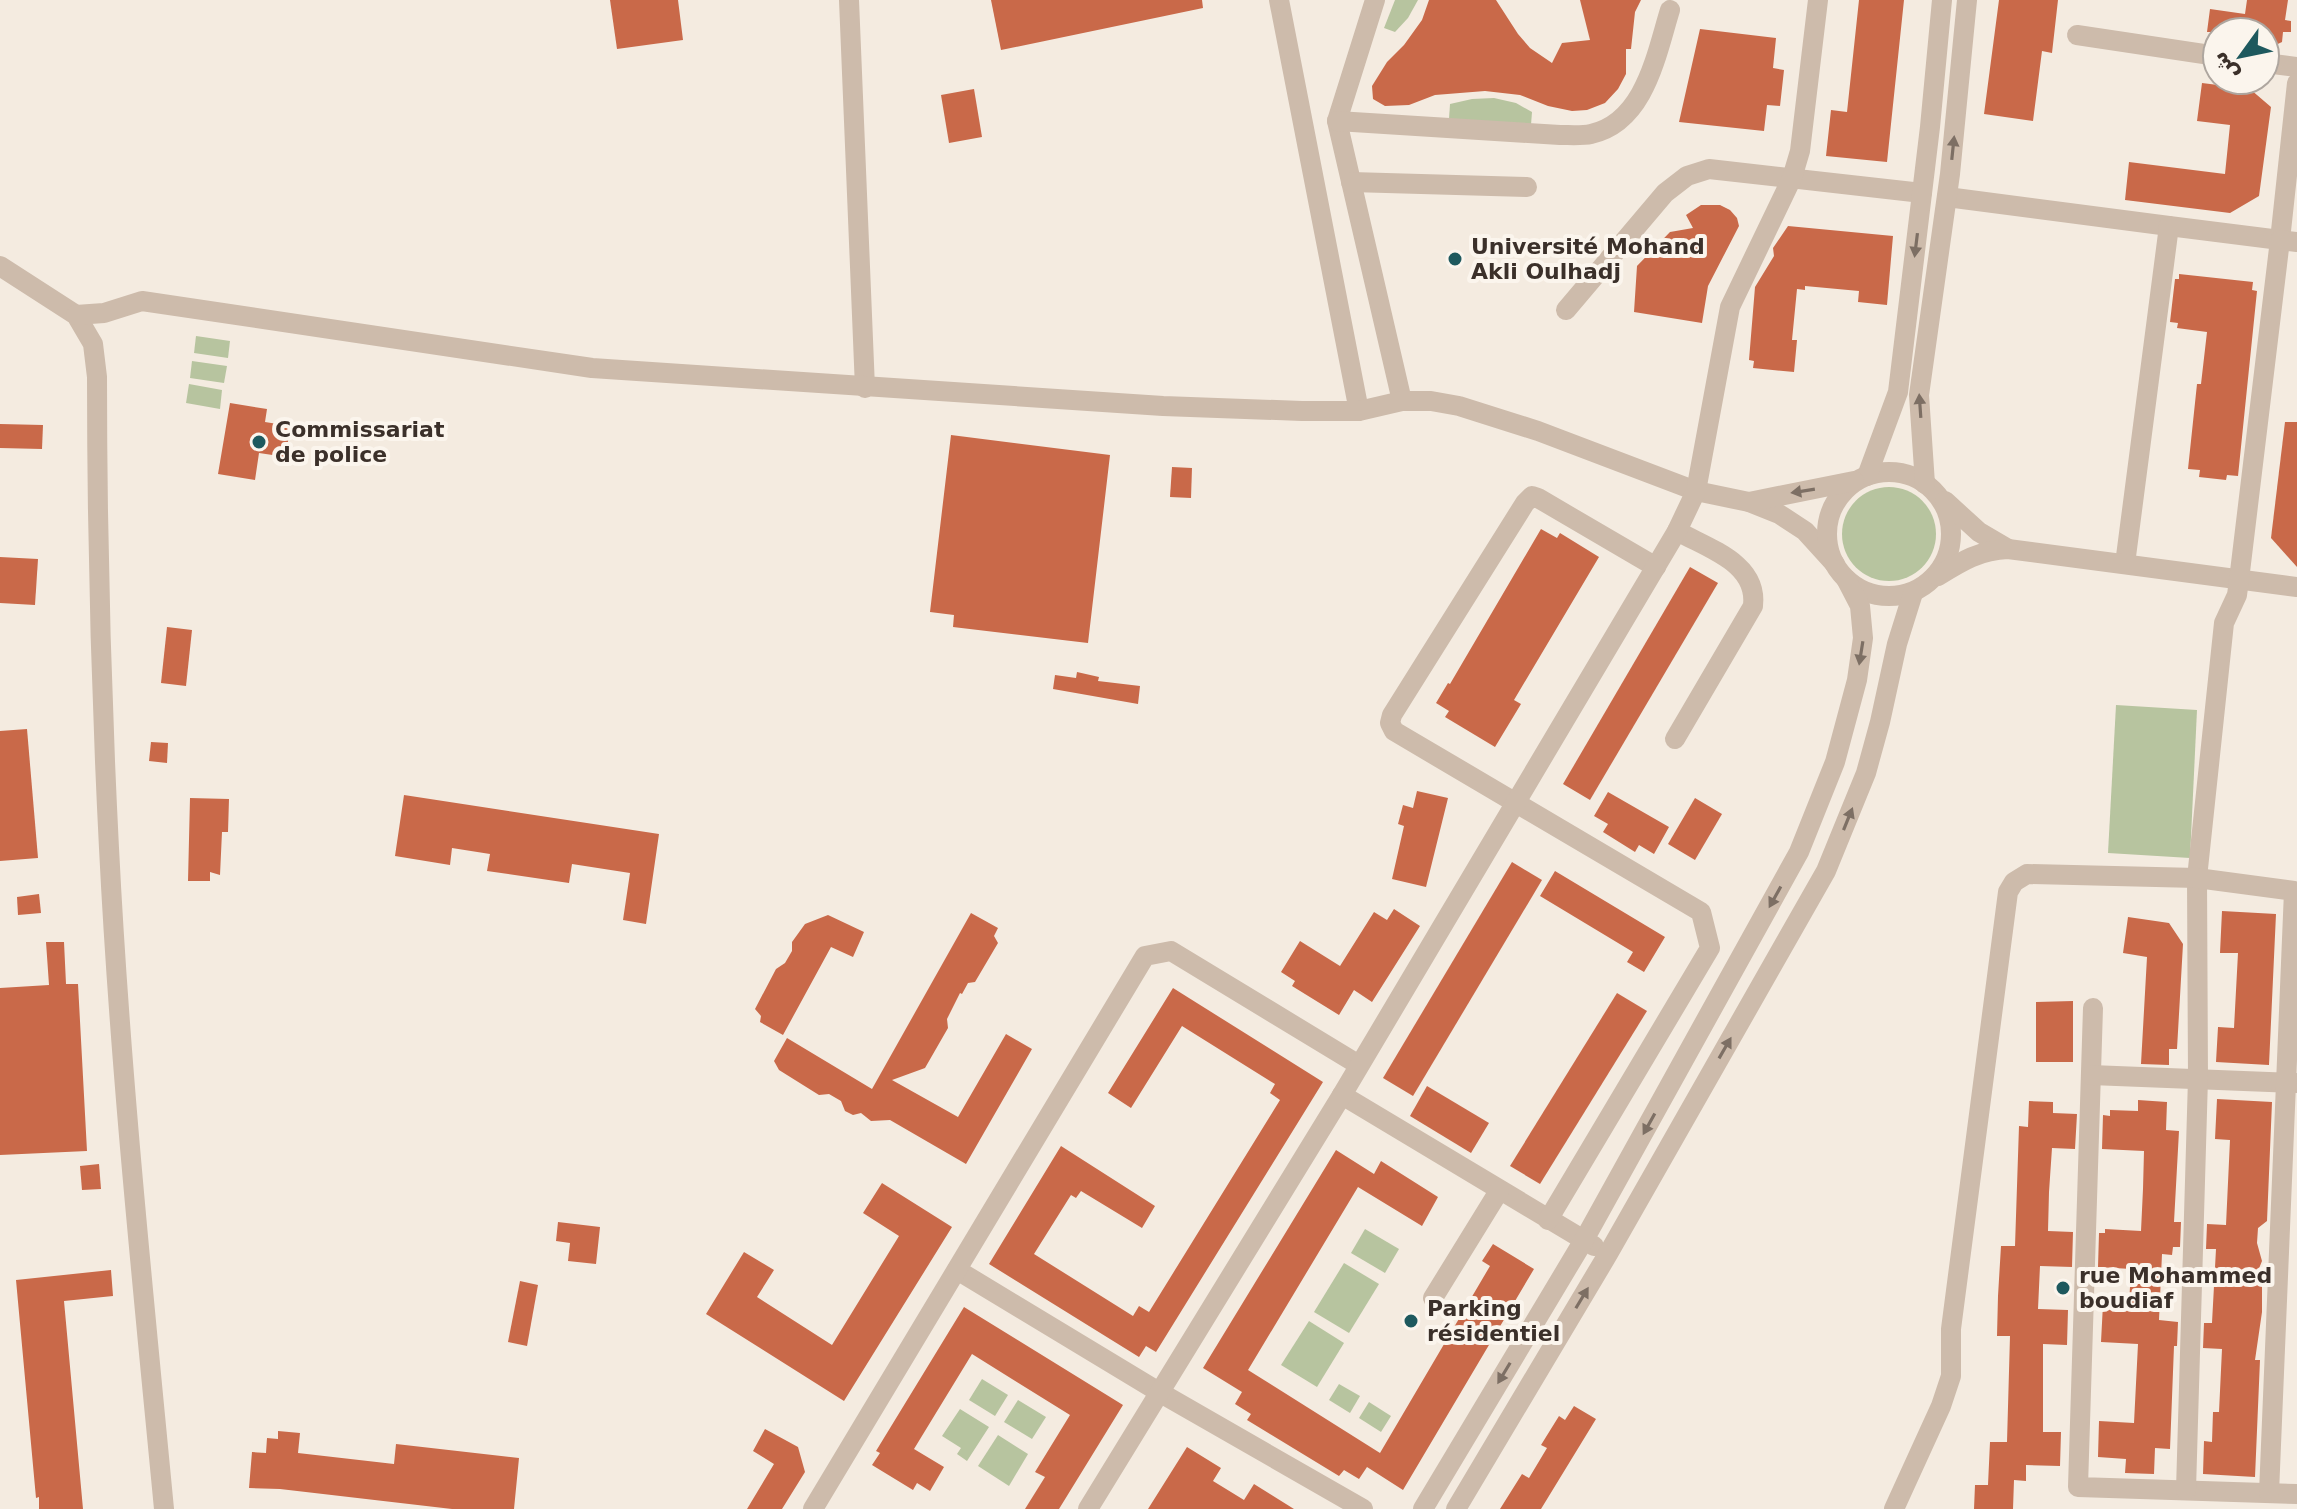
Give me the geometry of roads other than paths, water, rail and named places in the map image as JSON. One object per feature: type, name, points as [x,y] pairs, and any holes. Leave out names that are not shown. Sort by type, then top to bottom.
[{"type":"street","points":[[849,0],[865,388]]},
{"type":"street","points":[[1279,0],[1359,411]]},
{"type":"street","points":[[1375,0],[1337,121],[1402,401]]},
{"type":"street","points":[[1088,1509],[1342,1095],[1677,531],[1696,491],[1730,307],[1792,178],[1800,151],[1818,0]]},
{"type":"street","points":[[1423,1509],[1584,1240],[1799,852],[1819,805],[1848,718],[1863,638],[1860,606],[1840,572],[1827,538],[1831,511],[1847,488],[1863,478],[1898,392],[1942,0]]},
{"type":"street","points":[[1931,581],[1945,563],[1952,538],[1948,512],[1929,487],[1919,395],[1947,197],[1967,0]]},
{"type":"street","points":[[1337,121],[1560,135],[1593,134],[1628,115],[1648,79],[1670,10]]},
{"type":"street","points":[[2077,35],[2201,54]]},
{"type":"street","points":[[2186,1490],[2198,1078],[2197,878],[2224,623],[2237,595],[2288,241],[2297,83]]},
{"type":"street","points":[[1566,310],[1665,193],[1687,176],[1709,169],[1922,193]]},
{"type":"street","points":[[1351,182],[1527,187]]},
{"type":"street","points":[[1947,197],[2288,241]]},
{"type":"street","points":[[2125,564],[2169,226]]},
{"type":"street","points":[[0,266],[76,315],[93,344],[97,377],[100,655],[109,851],[130,1149],[164,1509]]},
{"type":"street","points":[[76,315],[104,313],[142,301],[592,368],[865,388],[1302,411],[1359,411],[1402,401],[1431,401],[1459,406],[1538,431],[1696,491],[1749,502],[1779,514],[1805,531],[1860,590],[1877,596],[1895,597],[1913,593],[1964,559],[1988,550],[2008,549],[2297,587]]},
{"type":"street","points":[[1749,502],[1897,472],[1929,487],[1979,532],[2008,549]]},
{"type":"street","points":[[1548,1220],[1710,948],[1701,912],[1394,731],[1390,723],[1392,715],[1532,496],[1656,567]]},
{"type":"street","points":[[1675,739],[1753,606],[1755,591],[1741,567],[1677,531]]},
{"type":"street","points":[[1456,1509],[1608,1254],[1826,871],[1866,773],[1897,644],[1913,593]]},
{"type":"street","points":[[1894,1509],[1941,1406],[1951,1376],[1951,1329],[2008,892],[2014,882],[2027,874],[2197,878],[2294,891],[2287,1280],[2269,1493]]},
{"type":"street","points":[[813,1509],[1145,956],[1171,951],[1359,1065]]},
{"type":"street","points":[[2093,1008],[2078,1487],[2297,1494]]},
{"type":"street","points":[[2091,1075],[2292,1083]]},
{"type":"street","points":[[1342,1095],[1608,1254]]},
{"type":"street","points":[[1433,1298],[1499,1191]]},
{"type":"street","points":[[957,1270],[1159,1392],[1363,1509]]},
{"type":"place","name":"Université Mohand Akli Oulhadj","points":[[1455,259]]},
{"type":"place","name":"Commissariat de police","points":[[259,442]]},
{"type":"place","name":"rue Mohammed boudiaf","points":[[2063,1288]]},
{"type":"place","name":"Parking résidentiel","points":[[1411,1321]]}]
